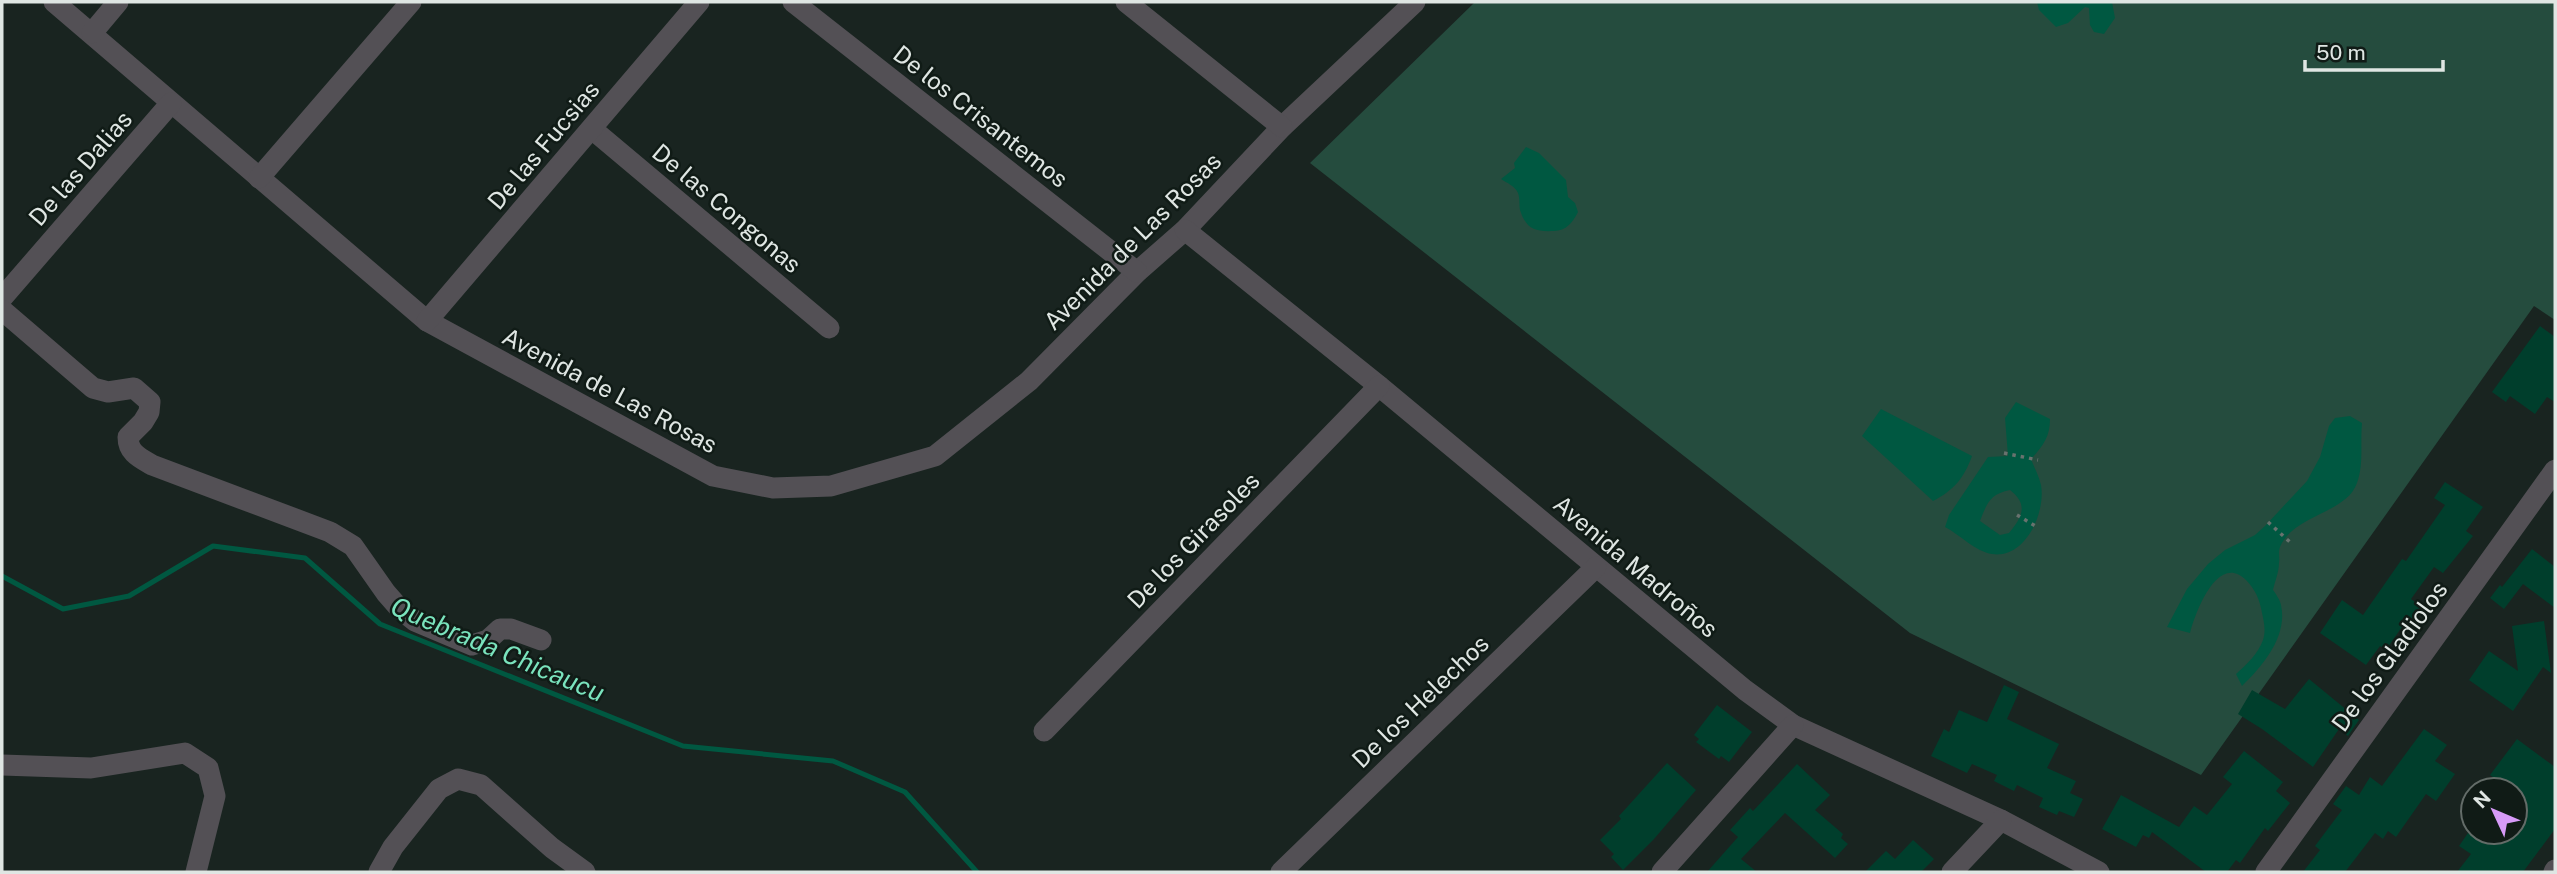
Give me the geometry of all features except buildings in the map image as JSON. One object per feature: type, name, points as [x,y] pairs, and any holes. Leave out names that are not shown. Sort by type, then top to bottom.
[{"type":"street","name":"Avenida de Las Rosas","points":[[54,2],[427,321],[713,476],[773,488],[831,486],[935,456],[1029,381],[1137,272],[1185,230],[1282,127],[1415,2]]},
{"type":"street","points":[[92,33],[118,2]]},
{"type":"street","points":[[259,178],[411,2]]},
{"type":"street","name":"De las Fucsias","points":[[427,321],[699,2]]},
{"type":"street","name":"De los Crisantemos","points":[[793,2],[1137,272]]},
{"type":"street","points":[[1126,2],[1282,127]]},
{"type":"street","name":"De las Dalias","points":[[2,298],[171,103]]},
{"type":"street","name":"De las Congonas","points":[[592,129],[829,328]]},
{"type":"street","name":"Avenida Madroños","points":[[1185,230],[1379,386],[1745,690],[1793,725],[2001,820],[2098,872]]},
{"type":"street","points":[[2,310],[93,388],[108,392],[134,388],[144,394],[150,402],[149,412],[128,437],[128,444],[134,454],[152,465],[330,532],[353,546],[400,609],[415,621],[472,645],[488,640],[500,629],[510,629],[541,640]]},
{"type":"street","name":"De los Girasoles","points":[[1044,731],[1379,386]]},
{"type":"street","name":"De los Gladiolos","points":[[2266,872],[2555,470]]},
{"type":"street","name":"De los Helechos","points":[[1281,872],[1596,567]]},
{"type":"street","points":[[1662,872],[1793,725]]},
{"type":"street","points":[[2,765],[91,768],[185,753],[208,768],[215,796],[196,872]]},
{"type":"street","points":[[379,872],[393,847],[439,789],[458,779],[481,785],[552,848],[585,872]]},
{"type":"street","points":[[1952,872],[2001,820]]},
{"type":"path","points":[[2004,453],[2038,460]]},
{"type":"path","points":[[2017,515],[2037,527]]},
{"type":"path","points":[[2268,522],[2291,543]]},
{"type":"shaded area","points":[[1475,2],[2555,2],[2555,320],[2534,306],[2201,775],[1910,633],[1310,163]]},
{"type":"shaded area","points":[[2037,2],[2112,2],[2115,18],[2104,34],[2094,32],[2090,25],[2089,8],[2085,7],[2068,23],[2056,27],[2039,10]]},
{"type":"shaded area","points":[[1526,147],[1539,153],[1566,180],[1568,197],[1575,203],[1578,212],[1566,228],[1542,231],[1528,225],[1520,210],[1517,191],[1501,179],[1515,168],[1514,163]]},
{"type":"shaded area","points":[[2016,402],[2050,419],[2050,425],[2045,441],[2031,459],[2041,485],[2042,496],[2031,532],[2014,549],[2004,554],[1992,554],[1980,550],[1945,527],[1949,515],[1988,457],[2008,456],[2005,418]],"holes":[[[2010,490],[2016,495],[2021,511],[2009,533],[2000,535],[1980,521],[1987,504],[1994,497]]]},
{"type":"shaded area","points":[[1881,409],[1972,456],[1962,477],[1952,488],[1933,501],[1862,436]]},
{"type":"shaded area","points":[[2350,416],[2362,423],[2361,461],[2357,483],[2342,501],[2296,527],[2280,547],[2273,590],[2281,605],[2281,628],[2272,650],[2242,686],[2236,674],[2258,650],[2265,630],[2258,599],[2246,580],[2235,573],[2217,579],[2202,600],[2190,633],[2167,627],[2187,589],[2208,564],[2225,550],[2255,535],[2265,526],[2307,481],[2320,457],[2329,426],[2335,418]]},
{"type":"waterway","name":"Quebrada Chicaucu","points":[[2,576],[63,609],[129,596],[213,546],[305,558],[380,624],[683,746],[833,761],[905,792],[977,872]]}]
